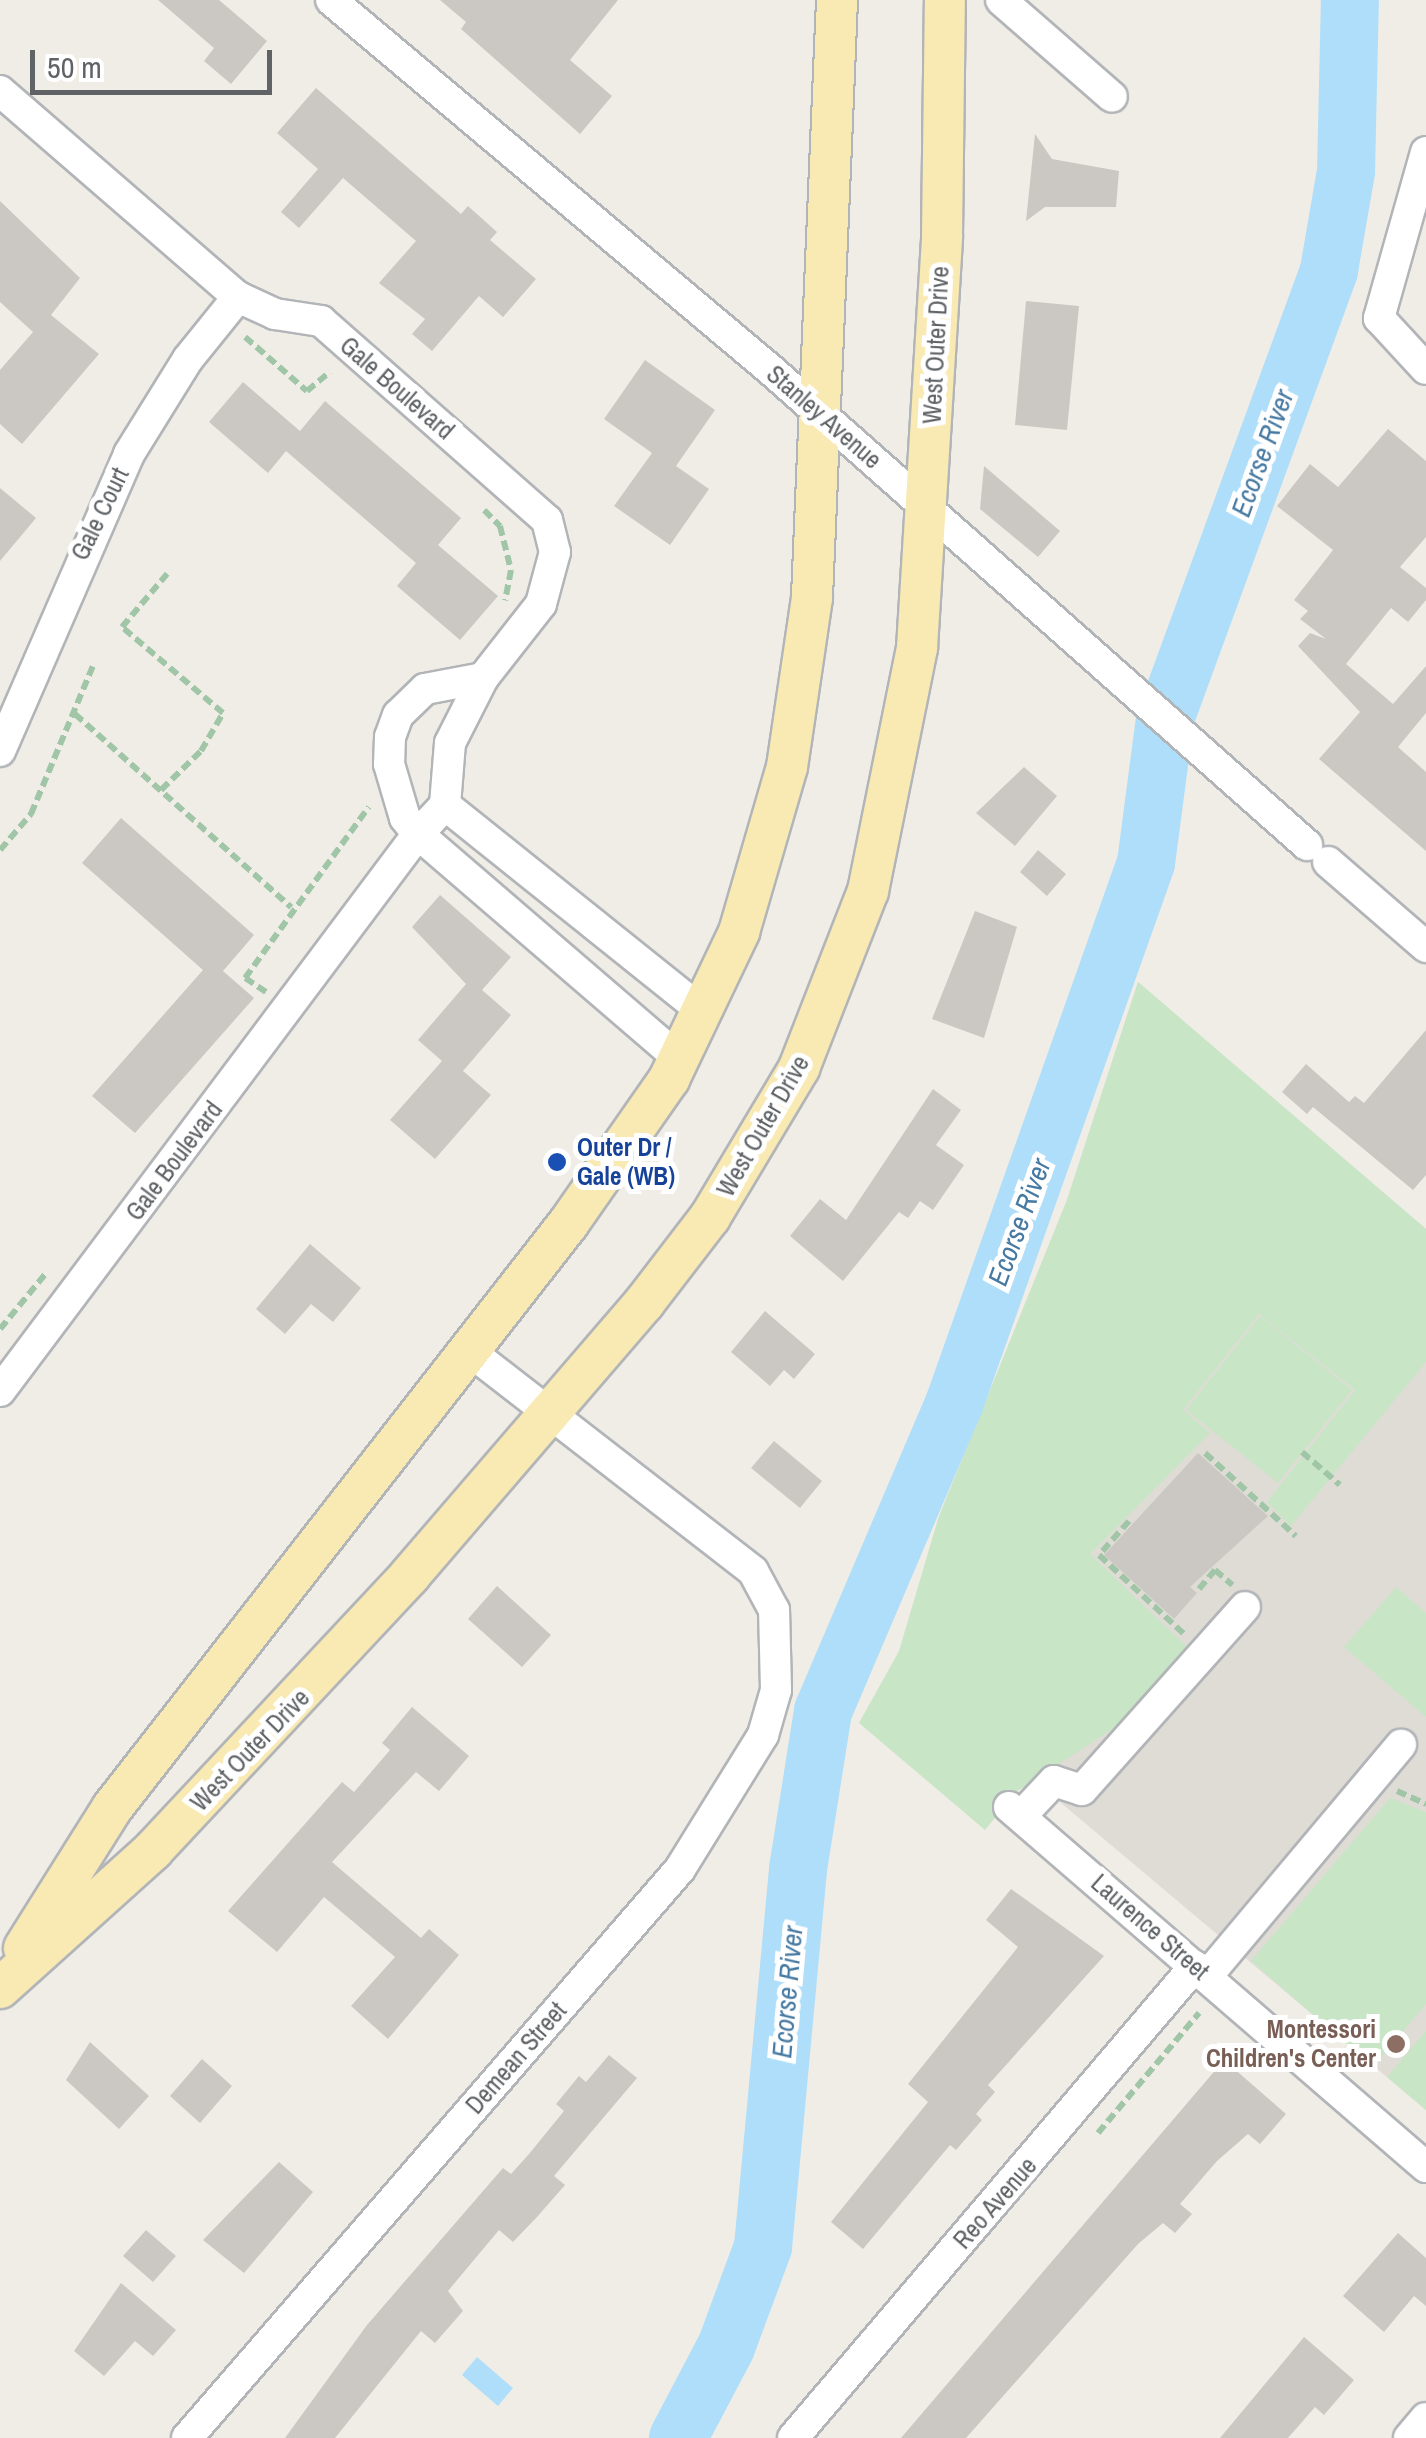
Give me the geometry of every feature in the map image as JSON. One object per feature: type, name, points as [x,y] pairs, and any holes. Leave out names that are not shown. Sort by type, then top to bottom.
[{"type":"main road","name":"West Outer Drive","points":[[0,1986],[112,1808],[472,1353],[680,1059],[738,932],[790,751],[812,596],[837,0]]},
{"type":"main road","name":"West Outer Drive","points":[[0,1986],[153,1850],[305,1694],[549,1410],[710,1217],[822,1019],[868,892],[901,760],[926,507],[946,0]]},
{"type":"street","name":"Stanley Avenue","points":[[331,0],[822,416],[1184,730],[1426,947]]},
{"type":"street","points":[[1000,0],[1112,97]]},
{"type":"street","name":"Gale Boulevard","points":[[0,91],[235,312],[321,321],[547,520],[555,552],[541,604],[483,678],[450,743],[445,804],[418,834],[0,1390]]},
{"type":"street","points":[[1426,152],[1379,318],[1426,369]]},
{"type":"street","name":"Gale Court","points":[[0,751],[129,454],[188,359],[235,312]]},
{"type":"street","points":[[483,678],[425,690],[398,715],[389,764],[418,834],[680,1059]]},
{"type":"street","points":[[445,804],[702,1011]]},
{"type":"street","points":[[472,1353],[549,1410]]},
{"type":"street","name":"Demean Street","points":[[187,2438],[680,1868],[762,1736],[780,1644],[774,1610],[752,1571],[549,1410]]},
{"type":"street","points":[[1204,1652],[1244,1601]]},
{"type":"street","name":"Laurence Street","points":[[1204,1652],[1082,1790],[1054,1781],[1015,1812],[1426,2168]]},
{"type":"street","name":"Reo Avenue","points":[[794,2438],[1401,1744]]},
{"type":"street","points":[[1409,2438],[1426,2418]]},
{"type":"path","points":[[235,312],[307,391],[326,368],[340,381]]},
{"type":"path","points":[[471,496],[500,526],[511,570],[502,612]]},
{"type":"path","points":[[161,790],[201,751],[223,713],[122,627],[166,574]]},
{"type":"path","points":[[0,850],[31,814],[93,666]]},
{"type":"path","points":[[75,714],[291,907]]},
{"type":"path","points":[[259,1010],[272,995],[245,978],[291,907],[383,791]]},
{"type":"path","points":[[0,1329],[51,1266]]},
{"type":"path","points":[[1302,1452],[1340,1485]]},
{"type":"path","points":[[1205,1453],[1296,1536]]},
{"type":"path","points":[[1129,1521],[1098,1556],[1204,1652]]},
{"type":"path","points":[[1199,1589],[1215,1570],[1244,1601]]},
{"type":"shaded area","points":[[1138,982],[1426,1229],[1426,2110],[1035,1781],[938,1519],[1067,1200]]},
{"type":"green space","points":[[1138,982],[1426,1229],[1426,1362],[1291,1526],[1267,1502],[1355,1390],[1259,1314],[1183,1410],[1210,1433],[1090,1554],[1187,1647],[1117,1726],[1016,1792],[985,1830],[859,1723],[899,1651],[938,1519],[1067,1200]]},
{"type":"green space","points":[[1260,1316],[1352,1390],[1278,1483],[1186,1410]]},
{"type":"green space","points":[[1396,1587],[1426,1613],[1426,1717],[1344,1647]]},
{"type":"green space","points":[[1390,1798],[1426,1812],[1426,2004],[1373,2067],[1251,1961]]},
{"type":"green space","points":[[1426,2031],[1426,2110],[1387,2077]]},
{"type":"water","points":[[477,2357],[513,2388],[498,2406],[462,2375]]},
{"type":"building","points":[[158,0],[219,0],[267,41],[231,84],[204,61],[214,48]]},
{"type":"building","points":[[440,0],[618,0],[570,60],[612,96],[580,134],[461,29],[466,22]]},
{"type":"building","points":[[316,88],[461,214],[468,206],[497,232],[490,240],[536,279],[503,317],[479,296],[432,351],[412,334],[425,319],[379,283],[416,241],[343,178],[299,228],[281,212],[318,169],[277,133]]},
{"type":"building","points":[[1035,134],[1052,159],[1119,171],[1116,207],[1045,207],[1026,221]]},
{"type":"building","points":[[0,201],[80,278],[51,315],[99,354],[22,444],[0,424],[0,370],[33,332],[0,302]]},
{"type":"building","points":[[1026,301],[1079,306],[1067,430],[1015,425]]},
{"type":"building","points":[[645,360],[715,410],[676,466],[709,489],[670,545],[614,506],[652,453],[604,419]]},
{"type":"building","points":[[243,382],[300,431],[325,401],[461,518],[438,545],[498,596],[460,640],[397,586],[416,563],[286,451],[268,473],[209,422]]},
{"type":"building","points":[[1388,429],[1426,461],[1426,537],[1400,567],[1426,588],[1426,600],[1408,622],[1391,608],[1346,664],[1393,704],[1426,666],[1426,713],[1398,747],[1426,772],[1426,851],[1319,759],[1360,712],[1298,646],[1310,633],[1326,639],[1300,619],[1308,611],[1294,600],[1333,550],[1277,506],[1310,464],[1338,487]]},
{"type":"building","points":[[984,466],[1060,531],[1038,557],[980,509]]},
{"type":"building","points":[[0,488],[36,518],[0,561]]},
{"type":"building","points":[[1024,767],[1057,796],[1015,846],[976,813]]},
{"type":"building","points":[[121,818],[254,935],[223,971],[254,998],[135,1133],[92,1096],[203,970],[82,863]]},
{"type":"building","points":[[1038,850],[1066,874],[1047,896],[1020,872]]},
{"type":"building","points":[[440,895],[511,957],[482,990],[511,1015],[463,1071],[491,1095],[435,1159],[390,1120],[442,1061],[418,1040],[466,984],[412,927]]},
{"type":"building","points":[[975,911],[1017,927],[984,1038],[932,1019]]},
{"type":"building","points":[[1426,1030],[1426,1175],[1413,1190],[1313,1107],[1307,1114],[1282,1092],[1306,1064],[1349,1102],[1355,1096],[1364,1103]]},
{"type":"building","points":[[933,1089],[961,1110],[936,1145],[964,1165],[933,1210],[920,1201],[908,1218],[899,1212],[843,1281],[790,1236],[820,1199],[846,1220]]},
{"type":"building","points":[[310,1244],[361,1288],[333,1322],[311,1304],[285,1334],[256,1309]]},
{"type":"building","points":[[765,1311],[815,1354],[794,1379],[784,1370],[770,1386],[731,1352]]},
{"type":"building","points":[[774,1441],[822,1481],[800,1508],[751,1468]]},
{"type":"building","points":[[1198,1453],[1268,1516],[1190,1587],[1197,1593],[1174,1619],[1104,1555]]},
{"type":"building","points":[[497,1586],[551,1635],[522,1667],[468,1619]]},
{"type":"building","points":[[412,1707],[469,1756],[439,1791],[416,1772],[332,1862],[421,1938],[429,1929],[459,1955],[388,2039],[351,2006],[395,1957],[324,1897],[277,1952],[228,1911],[342,1782],[354,1792],[390,1750],[382,1743]]},
{"type":"building","points":[[1011,1889],[1104,1956],[988,2085],[995,2092],[976,2114],[982,2120],[956,2150],[950,2145],[863,2249],[831,2222],[928,2102],[908,2084],[1018,1947],[986,1920]]},
{"type":"building","points":[[90,2042],[149,2096],[119,2129],[66,2080]]},
{"type":"building","points":[[609,2055],[637,2078],[554,2176],[565,2185],[537,2217],[513,2242],[499,2230],[448,2291],[463,2311],[435,2343],[421,2331],[335,2438],[285,2438],[367,2325],[503,2168],[511,2174],[529,2154],[564,2111],[556,2104],[579,2076],[586,2082]]},
{"type":"building","points":[[202,2059],[232,2086],[200,2123],[170,2096]]},
{"type":"building","points":[[1224,2060],[1286,2114],[1260,2144],[1248,2134],[1217,2161],[1180,2204],[1192,2214],[1175,2233],[1163,2223],[1138,2244],[966,2438],[901,2438]]},
{"type":"building","points":[[279,2162],[313,2192],[244,2273],[203,2240]]},
{"type":"building","points":[[146,2230],[176,2256],[153,2282],[123,2256]]},
{"type":"building","points":[[1398,2233],[1426,2258],[1426,2306],[1414,2296],[1384,2332],[1343,2296]]},
{"type":"building","points":[[121,2283],[176,2330],[153,2356],[135,2341],[104,2376],[74,2351]]},
{"type":"building","points":[[1304,2337],[1354,2380],[1324,2415],[1315,2407],[1288,2438],[1220,2438]]},
{"type":"waterway","name":"Ecorse River","points":[[678,2438],[726,2347],[763,2247],[798,1869],[823,1711],[954,1404],[1146,863],[1165,719],[1329,270],[1346,172],[1350,0]]},
{"type":"place","name":"Outer Dr / Gale (WB)","points":[[557,1162]]},
{"type":"place","name":"Montessori Children's Center","points":[[1396,2044]]}]
